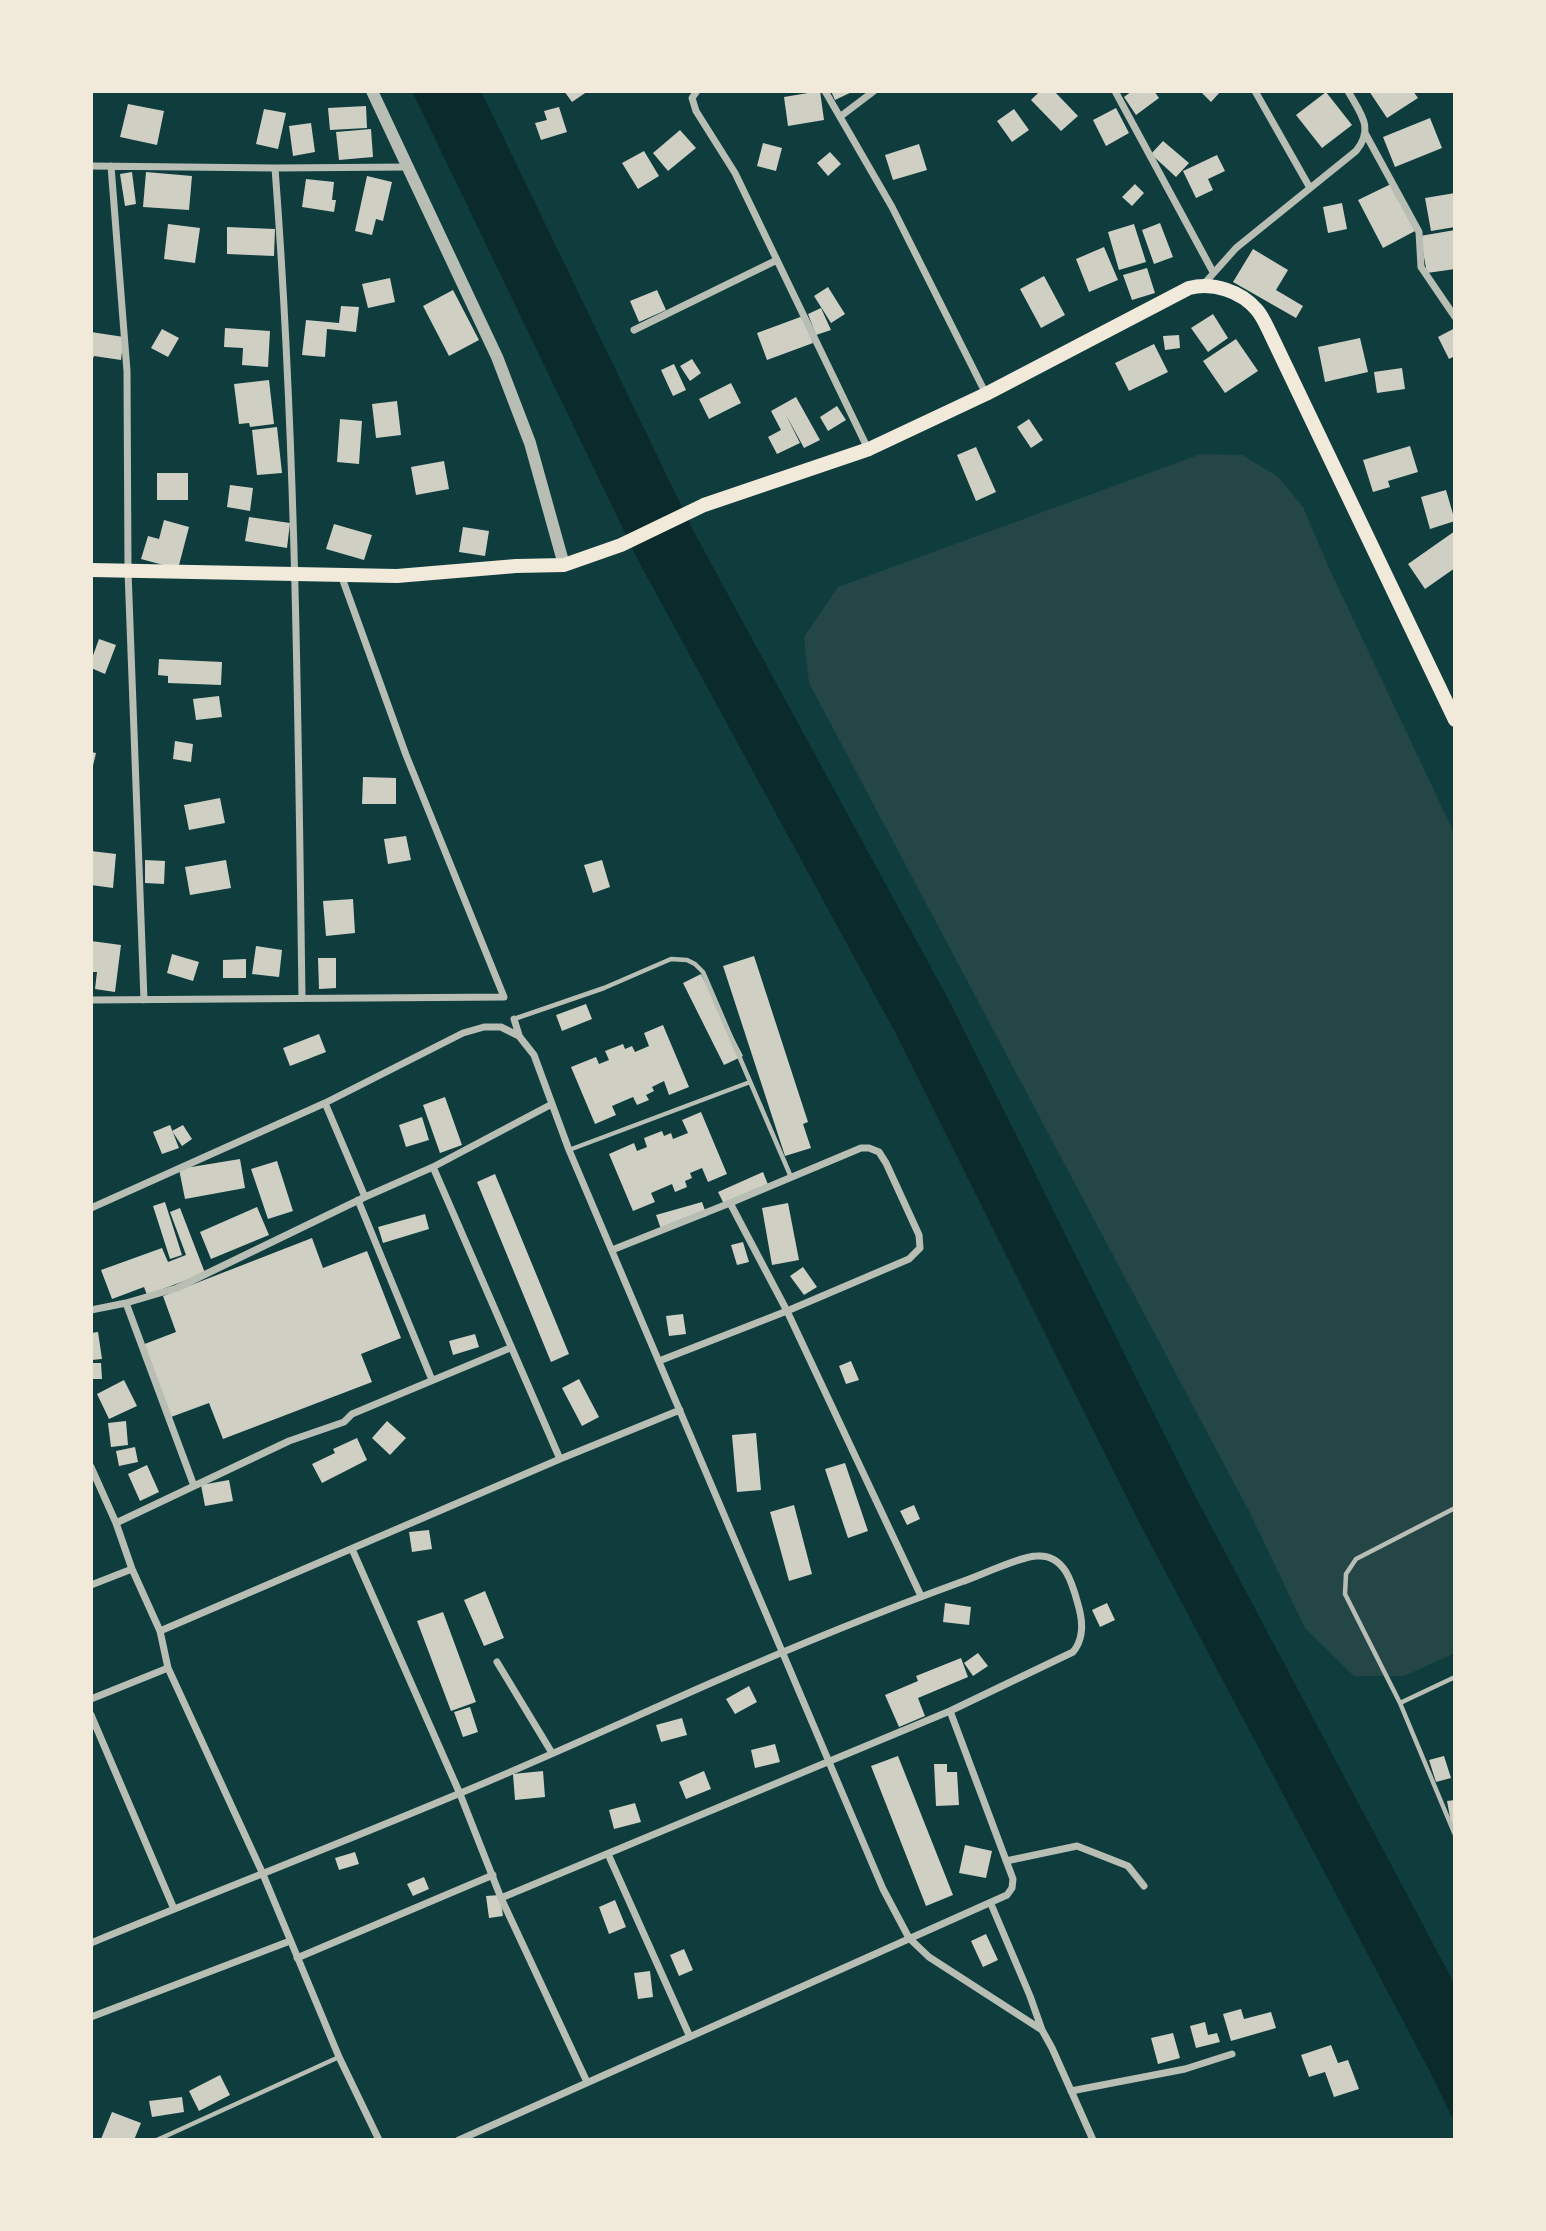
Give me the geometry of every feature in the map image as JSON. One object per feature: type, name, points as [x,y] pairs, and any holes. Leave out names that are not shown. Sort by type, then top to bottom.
[{"type":"main road","points":[[91,570],[397,576],[516,566],[564,565],[621,545],[704,505],[869,449],[986,394],[1189,289],[1203,285],[1231,291],[1257,310],[1455,720]]},
{"type":"street","points":[[372,91],[497,357],[530,443],[564,565]]},
{"type":"street","points":[[696,91],[692,98],[696,111],[735,173],[869,449]]},
{"type":"street","points":[[825,91],[892,207],[986,394]]},
{"type":"street","points":[[841,116],[874,91]]},
{"type":"street","points":[[1115,91],[1213,272]]},
{"type":"street","points":[[1255,91],[1310,188]]},
{"type":"street","points":[[1348,91],[1364,120],[1366,133],[1419,232],[1421,267],[1455,317]]},
{"type":"street","points":[[1203,285],[1236,248],[1356,151],[1366,133]]},
{"type":"street","points":[[91,166],[407,167]]},
{"type":"street","points":[[111,166],[127,371],[128,571],[144,1000]]},
{"type":"street","points":[[275,168],[286,322],[296,574],[302,997]]},
{"type":"street","points":[[634,330],[777,260]]},
{"type":"street","points":[[91,1000],[504,997],[406,755],[341,575]]},
{"type":"street","points":[[514,1019],[519,1036],[534,1055],[569,1150],[883,1889],[909,1938],[929,1957],[1042,2030]]},
{"type":"street","points":[[91,1208],[325,1103],[463,1033],[484,1027],[501,1027],[519,1036]]},
{"type":"street","points":[[325,1103],[432,1380]]},
{"type":"street","points":[[91,1310],[177,1288],[433,1167],[552,1104]]},
{"type":"street","points":[[612,1250],[861,1148],[879,1152],[919,1235],[920,1248],[909,1258],[787,1311],[659,1361]]},
{"type":"street","points":[[433,1167],[560,1459]]},
{"type":"street","points":[[730,1203],[787,1311],[922,1597]]},
{"type":"street","points":[[126,1303],[194,1486]]},
{"type":"street","points":[[116,1523],[289,1441],[344,1422],[352,1413],[510,1348]]},
{"type":"street","points":[[160,1631],[680,1410]]},
{"type":"street","points":[[91,1467],[160,1631],[168,1668],[262,1872],[339,2057],[379,2140]]},
{"type":"street","points":[[352,1549],[460,1794],[501,1898],[587,2082]]},
{"type":"street","points":[[91,1943],[460,1794],[782,1651],[1035,1555],[1056,1560],[1063,1566],[1071,1580],[1081,1614],[1080,1644],[1073,1652],[950,1711],[501,1898]]},
{"type":"street","points":[[91,1585],[132,1569]]},
{"type":"street","points":[[497,1662],[552,1753]]},
{"type":"street","points":[[91,1699],[168,1668]]},
{"type":"street","points":[[459,2140],[1007,1895],[1012,1888],[1013,1879],[950,1711]]},
{"type":"street","points":[[91,1715],[174,1909]]},
{"type":"street","points":[[1006,1861],[1077,1846],[1128,1866],[1143,1886]]},
{"type":"street","points":[[608,1854],[690,2037]]},
{"type":"street","points":[[297,1958],[493,1875]]},
{"type":"street","points":[[991,1904],[1042,2030],[1093,2140]]},
{"type":"street","points":[[91,2017],[290,1941]]},
{"type":"street","points":[[1072,2091],[1185,2069],[1232,2054]]},
{"type":"lane","points":[[514,1019],[604,988],[671,959],[687,960],[695,964],[703,972],[791,1177]]},
{"type":"lane","points":[[569,1150],[750,1082]]},
{"type":"lane","points":[[1455,1508],[1356,1559],[1346,1574],[1345,1594],[1400,1703],[1455,1835]]},
{"type":"lane","points":[[1400,1703],[1455,1676]]},
{"type":"lane","points":[[157,2140],[339,2057]]},
{"type":"shaded area","points":[[412,91],[481,91],[695,534],[952,1006],[1193,1492],[1455,1985],[1455,2123],[1138,1520],[896,1034],[639,562]]},
{"type":"shaded area","points":[[1201,454],[1242,455],[1277,476],[1303,507],[1455,835],[1455,1653],[1404,1676],[1354,1676],[1305,1628],[1250,1513],[809,683],[804,637],[838,587]]},
{"type":"building","points":[[564,91],[588,91],[572,102]]},
{"type":"building","points":[[820,91],[824,120],[788,126],[784,97]]},
{"type":"building","points":[[831,91],[854,91],[835,100]]},
{"type":"building","points":[[1040,91],[1054,91],[1078,116],[1061,131],[1031,100]]},
{"type":"building","points":[[1132,91],[1154,91],[1159,98],[1136,115],[1124,97]]},
{"type":"building","points":[[1200,91],[1221,91],[1211,102]]},
{"type":"building","points":[[1369,91],[1413,91],[1418,98],[1387,118]]},
{"type":"building","points":[[1326,92],[1352,125],[1322,148],[1296,115]]},
{"type":"building","points":[[128,104],[164,111],[157,145],[120,137]]},
{"type":"building","points":[[366,106],[367,128],[330,130],[328,108]]},
{"type":"building","points":[[559,107],[567,132],[541,140],[535,123],[547,120],[544,111]]},
{"type":"building","points":[[1116,108],[1129,133],[1106,146],[1093,120]]},
{"type":"building","points":[[264,109],[286,113],[278,149],[256,144]]},
{"type":"building","points":[[1014,109],[1029,130],[1012,142],[997,121]]},
{"type":"building","points":[[1430,118],[1442,148],[1395,167],[1383,137]]},
{"type":"building","points":[[311,123],[315,152],[293,156],[289,126]]},
{"type":"building","points":[[371,129],[373,157],[339,160],[336,132]]},
{"type":"building","points":[[680,130],[696,148],[668,171],[653,153]]},
{"type":"building","points":[[1163,141],[1189,163],[1176,177],[1151,154]]},
{"type":"building","points":[[763,143],[782,148],[776,171],[757,166]]},
{"type":"building","points":[[919,144],[927,170],[893,180],[885,155]]},
{"type":"building","points":[[644,151],[659,176],[638,189],[622,163]]},
{"type":"building","points":[[830,152],[841,164],[828,176],[817,163]]},
{"type":"building","points":[[1217,155],[1225,171],[1208,179],[1213,190],[1196,198],[1183,171]]},
{"type":"building","points":[[132,172],[136,204],[125,206],[120,174]]},
{"type":"building","points":[[146,172],[192,176],[189,210],[143,207]]},
{"type":"building","points":[[367,176],[392,182],[383,221],[376,219],[372,235],[355,231]]},
{"type":"building","points":[[306,179],[334,182],[334,212],[302,207]]},
{"type":"building","points":[[1135,184],[1144,193],[1132,206],[1122,197]]},
{"type":"building","points":[[1391,184],[1415,231],[1383,248],[1358,200]]},
{"type":"building","points":[[1455,193],[1455,227],[1431,231],[1425,198]]},
{"type":"building","points":[[1342,203],[1347,229],[1328,233],[1323,207]]},
{"type":"building","points":[[1160,223],[1173,257],[1154,264],[1142,230]]},
{"type":"building","points":[[168,224],[200,228],[195,263],[164,259]]},
{"type":"building","points":[[1134,224],[1146,262],[1119,270],[1108,232]]},
{"type":"building","points":[[227,227],[275,229],[274,256],[227,254]]},
{"type":"building","points":[[1455,230],[1455,269],[1427,273],[1420,236]]},
{"type":"building","points":[[1104,247],[1118,280],[1089,292],[1076,259]]},
{"type":"building","points":[[1253,249],[1288,270],[1276,290],[1303,306],[1296,318],[1233,282]]},
{"type":"building","points":[[1147,268],[1155,293],[1132,300],[1123,275]]},
{"type":"building","points":[[1044,276],[1065,315],[1041,328],[1020,289]]},
{"type":"building","points":[[390,278],[395,302],[368,308],[362,284]]},
{"type":"building","points":[[828,287],[845,314],[831,323],[814,296]]},
{"type":"building","points":[[453,290],[479,340],[449,356],[423,306]]},
{"type":"building","points":[[657,290],[666,310],[639,322],[630,301]]},
{"type":"building","points":[[341,306],[359,307],[356,332],[327,329],[325,357],[302,355],[306,320],[339,323]]},
{"type":"building","points":[[821,308],[831,330],[816,335],[808,314]]},
{"type":"building","points":[[1213,314],[1228,338],[1208,352],[1191,328]]},
{"type":"building","points":[[803,316],[813,343],[767,360],[757,333]]},
{"type":"building","points":[[225,328],[270,331],[268,367],[242,365],[243,348],[224,347]]},
{"type":"building","points":[[1455,328],[1455,356],[1449,359],[1438,337]]},
{"type":"building","points":[[162,329],[179,338],[168,357],[151,348]]},
{"type":"building","points":[[91,332],[124,337],[121,360],[94,356],[91,364]]},
{"type":"building","points":[[1179,335],[1180,348],[1165,350],[1163,336]]},
{"type":"building","points":[[1360,338],[1368,372],[1325,382],[1318,347]]},
{"type":"building","points":[[1236,339],[1258,371],[1225,393],[1203,361]]},
{"type":"building","points":[[1154,344],[1168,372],[1129,391],[1115,363]]},
{"type":"building","points":[[692,359],[701,373],[690,381],[680,366]]},
{"type":"building","points":[[674,364],[686,390],[673,396],[661,370]]},
{"type":"building","points":[[1402,368],[1405,389],[1377,393],[1374,372]]},
{"type":"building","points":[[269,380],[274,424],[250,427],[249,423],[239,424],[234,384]]},
{"type":"building","points":[[731,383],[741,403],[709,419],[699,399]]},
{"type":"building","points":[[796,397],[820,440],[804,448],[786,415],[800,443],[777,454],[768,437],[781,430],[771,411]]},
{"type":"building","points":[[397,401],[401,435],[376,438],[372,404]]},
{"type":"building","points":[[837,406],[846,420],[828,431],[820,417]]},
{"type":"building","points":[[340,419],[362,421],[359,464],[337,462]]},
{"type":"building","points":[[1029,419],[1043,440],[1031,448],[1017,427]]},
{"type":"building","points":[[277,427],[282,473],[257,475],[252,430]]},
{"type":"building","points":[[1410,446],[1418,472],[1388,481],[1390,487],[1373,492],[1363,460]]},
{"type":"building","points":[[976,447],[996,492],[976,501],[957,455]]},
{"type":"building","points":[[444,461],[449,489],[416,495],[411,467]]},
{"type":"building","points":[[157,473],[188,473],[188,500],[157,500]]},
{"type":"building","points":[[230,485],[253,488],[250,511],[227,507]]},
{"type":"building","points":[[1446,490],[1455,521],[1430,529],[1421,497]]},
{"type":"building","points":[[249,517],[290,523],[287,548],[245,541]]},
{"type":"building","points":[[164,520],[189,527],[178,569],[141,559],[148,536],[159,539]]},
{"type":"building","points":[[334,524],[372,535],[364,560],[326,549]]},
{"type":"building","points":[[463,527],[489,531],[485,556],[459,552]]},
{"type":"building","points":[[1455,531],[1455,568],[1425,589],[1408,564]]},
{"type":"building","points":[[99,639],[116,645],[105,674],[91,668]]},
{"type":"building","points":[[159,659],[222,662],[221,685],[168,683],[168,676],[158,675]]},
{"type":"building","points":[[219,696],[222,717],[196,720],[193,699]]},
{"type":"building","points":[[175,741],[193,744],[191,762],[173,759]]},
{"type":"building","points":[[91,752],[96,753],[92,770],[91,770]]},
{"type":"building","points":[[363,777],[396,778],[396,804],[362,804]]},
{"type":"building","points":[[220,798],[225,823],[189,830],[184,805]]},
{"type":"building","points":[[406,836],[411,860],[388,864],[384,839]]},
{"type":"building","points":[[91,851],[116,854],[113,888],[91,885]]},
{"type":"building","points":[[145,860],[165,861],[164,884],[145,883]]},
{"type":"building","points":[[226,860],[231,888],[190,895],[185,867]]},
{"type":"building","points":[[602,860],[610,887],[593,893],[584,865]]},
{"type":"building","points":[[353,899],[355,933],[326,936],[323,901]]},
{"type":"building","points":[[91,941],[121,945],[115,992],[95,989],[97,972],[91,972]]},
{"type":"building","points":[[256,946],[282,950],[279,977],[252,974]]},
{"type":"building","points":[[172,954],[199,962],[193,981],[167,973]]},
{"type":"building","points":[[754,956],[808,1122],[803,1124],[811,1148],[785,1156],[723,966]]},
{"type":"building","points":[[318,958],[336,958],[336,988],[319,989]]},
{"type":"building","points":[[246,959],[246,978],[223,978],[223,960]]},
{"type":"building","points":[[701,974],[743,1056],[724,1065],[683,983]]},
{"type":"building","points":[[586,1004],[592,1019],[562,1031],[556,1015]]},
{"type":"building","points":[[663,1025],[689,1087],[669,1095],[664,1081],[652,1087],[654,1091],[646,1095],[649,1100],[637,1105],[633,1097],[612,1106],[616,1115],[595,1124],[571,1067],[596,1057],[599,1064],[609,1060],[605,1051],[623,1044],[625,1049],[632,1046],[635,1052],[649,1046],[644,1033]]},
{"type":"building","points":[[319,1034],[326,1052],[290,1066],[283,1048]]},
{"type":"building","points":[[445,1097],[462,1145],[440,1153],[423,1105]]},
{"type":"building","points":[[701,1112],[727,1174],[708,1182],[702,1168],[690,1173],[692,1178],[685,1181],[687,1187],[675,1192],[672,1184],[651,1193],[655,1202],[633,1211],[609,1154],[634,1143],[637,1151],[647,1147],[644,1138],[662,1131],[664,1136],[671,1133],[673,1139],[688,1133],[682,1120]]},
{"type":"building","points":[[422,1117],[429,1140],[406,1147],[399,1125]]},
{"type":"building","points":[[170,1125],[179,1148],[162,1154],[153,1132]]},
{"type":"building","points":[[183,1125],[192,1139],[182,1146],[172,1131]]},
{"type":"building","points":[[240,1159],[245,1188],[185,1199],[179,1169]]},
{"type":"building","points":[[277,1161],[293,1211],[268,1219],[251,1169]]},
{"type":"building","points":[[763,1172],[769,1187],[725,1206],[718,1192]]},
{"type":"building","points":[[495,1174],[569,1354],[551,1362],[477,1182]]},
{"type":"building","points":[[165,1202],[182,1255],[170,1259],[153,1206]]},
{"type":"building","points":[[702,1202],[707,1216],[661,1229],[656,1215]]},
{"type":"building","points":[[788,1203],[799,1260],[772,1265],[762,1208]]},
{"type":"building","points":[[257,1207],[269,1235],[211,1259],[200,1232]]},
{"type":"building","points":[[180,1208],[205,1273],[147,1295],[144,1287],[112,1299],[101,1270],[162,1248],[168,1262],[186,1255],[170,1212]]},
{"type":"building","points":[[425,1214],[429,1229],[383,1243],[378,1227]]},
{"type":"building","points":[[312,1238],[323,1268],[367,1251],[401,1338],[361,1354],[372,1382],[223,1439],[209,1403],[171,1417],[142,1345],[176,1332],[163,1296]]},
{"type":"building","points":[[743,1242],[749,1262],[737,1265],[731,1245]]},
{"type":"building","points":[[803,1267],[817,1287],[804,1295],[790,1276]]},
{"type":"building","points":[[683,1314],[686,1334],[669,1336],[666,1316]]},
{"type":"building","points":[[98,1332],[102,1359],[91,1360],[91,1333]]},
{"type":"building","points":[[475,1334],[479,1347],[453,1355],[449,1341]]},
{"type":"building","points":[[851,1361],[859,1380],[846,1384],[839,1366]]},
{"type":"building","points":[[91,1363],[101,1363],[102,1379],[91,1379]]},
{"type":"building","points":[[579,1379],[599,1417],[582,1426],[562,1388]]},
{"type":"building","points":[[124,1380],[137,1406],[109,1419],[97,1394]]},
{"type":"building","points":[[126,1421],[128,1445],[111,1447],[108,1423]]},
{"type":"building","points":[[387,1421],[406,1438],[390,1455],[372,1438]]},
{"type":"building","points":[[756,1433],[761,1490],[737,1492],[732,1435]]},
{"type":"building","points":[[357,1438],[367,1460],[322,1483],[312,1464],[335,1453],[333,1449]]},
{"type":"building","points":[[135,1447],[138,1462],[119,1466],[116,1451]]},
{"type":"building","points":[[845,1463],[868,1531],[848,1538],[825,1469]]},
{"type":"building","points":[[147,1465],[159,1492],[140,1501],[128,1474]]},
{"type":"building","points":[[229,1480],[233,1501],[205,1506],[201,1485]]},
{"type":"building","points":[[794,1505],[812,1574],[789,1581],[770,1512]]},
{"type":"building","points":[[914,1505],[920,1519],[907,1525],[900,1511]]},
{"type":"building","points":[[429,1530],[432,1549],[412,1552],[409,1532]]},
{"type":"building","points":[[485,1591],[504,1638],[484,1646],[464,1600]]},
{"type":"building","points":[[945,1603],[971,1607],[969,1625],[943,1622]]},
{"type":"building","points":[[1107,1603],[1115,1620],[1100,1627],[1092,1610]]},
{"type":"building","points":[[443,1612],[476,1702],[451,1711],[417,1621]]},
{"type":"building","points":[[978,1653],[988,1666],[973,1676],[964,1663]]},
{"type":"building","points":[[961,1658],[968,1677],[918,1698],[925,1716],[899,1727],[885,1695],[918,1681],[916,1676]]},
{"type":"building","points":[[749,1686],[757,1702],[735,1714],[726,1699]]},
{"type":"building","points":[[470,1707],[478,1732],[463,1737],[454,1712]]},
{"type":"building","points":[[682,1718],[687,1735],[661,1742],[656,1725]]},
{"type":"building","points":[[775,1744],[780,1762],[755,1768],[751,1750]]},
{"type":"building","points":[[898,1756],[953,1895],[926,1906],[871,1766]]},
{"type":"building","points":[[1444,1756],[1451,1778],[1436,1782],[1429,1760]]},
{"type":"building","points":[[934,1764],[947,1764],[947,1772],[957,1772],[959,1805],[936,1806]]},
{"type":"building","points":[[543,1771],[545,1797],[515,1800],[513,1774]]},
{"type":"building","points":[[704,1771],[711,1789],[686,1799],[679,1782]]},
{"type":"building","points":[[1455,1800],[1455,1828],[1452,1828],[1447,1801]]},
{"type":"building","points":[[635,1803],[641,1822],[614,1829],[609,1810]]},
{"type":"building","points":[[965,1845],[992,1851],[986,1878],[959,1873]]},
{"type":"building","points":[[355,1852],[359,1864],[339,1870],[335,1858]]},
{"type":"building","points":[[424,1877],[429,1889],[413,1896],[407,1884]]},
{"type":"building","points":[[500,1895],[503,1916],[489,1918],[486,1896]]},
{"type":"building","points":[[615,1900],[626,1927],[609,1934],[599,1907]]},
{"type":"building","points":[[986,1934],[998,1960],[983,1967],[971,1941]]},
{"type":"building","points":[[684,1949],[693,1970],[679,1976],[670,1955]]},
{"type":"building","points":[[650,1971],[653,1997],[638,1999],[634,1973]]},
{"type":"building","points":[[1241,2009],[1244,2019],[1271,2012],[1276,2028],[1231,2041],[1223,2014]]},
{"type":"building","points":[[1205,2022],[1208,2035],[1217,2033],[1220,2042],[1196,2048],[1190,2026]]},
{"type":"building","points":[[1173,2033],[1180,2058],[1158,2064],[1151,2038]]},
{"type":"building","points":[[1331,2045],[1338,2063],[1348,2060],[1359,2089],[1334,2097],[1325,2072],[1309,2077],[1301,2055]]},
{"type":"building","points":[[220,2075],[230,2095],[199,2111],[189,2091]]},
{"type":"building","points":[[182,2097],[184,2112],[152,2117],[149,2101]]},
{"type":"building","points":[[112,2112],[141,2123],[134,2140],[101,2139]]}]
